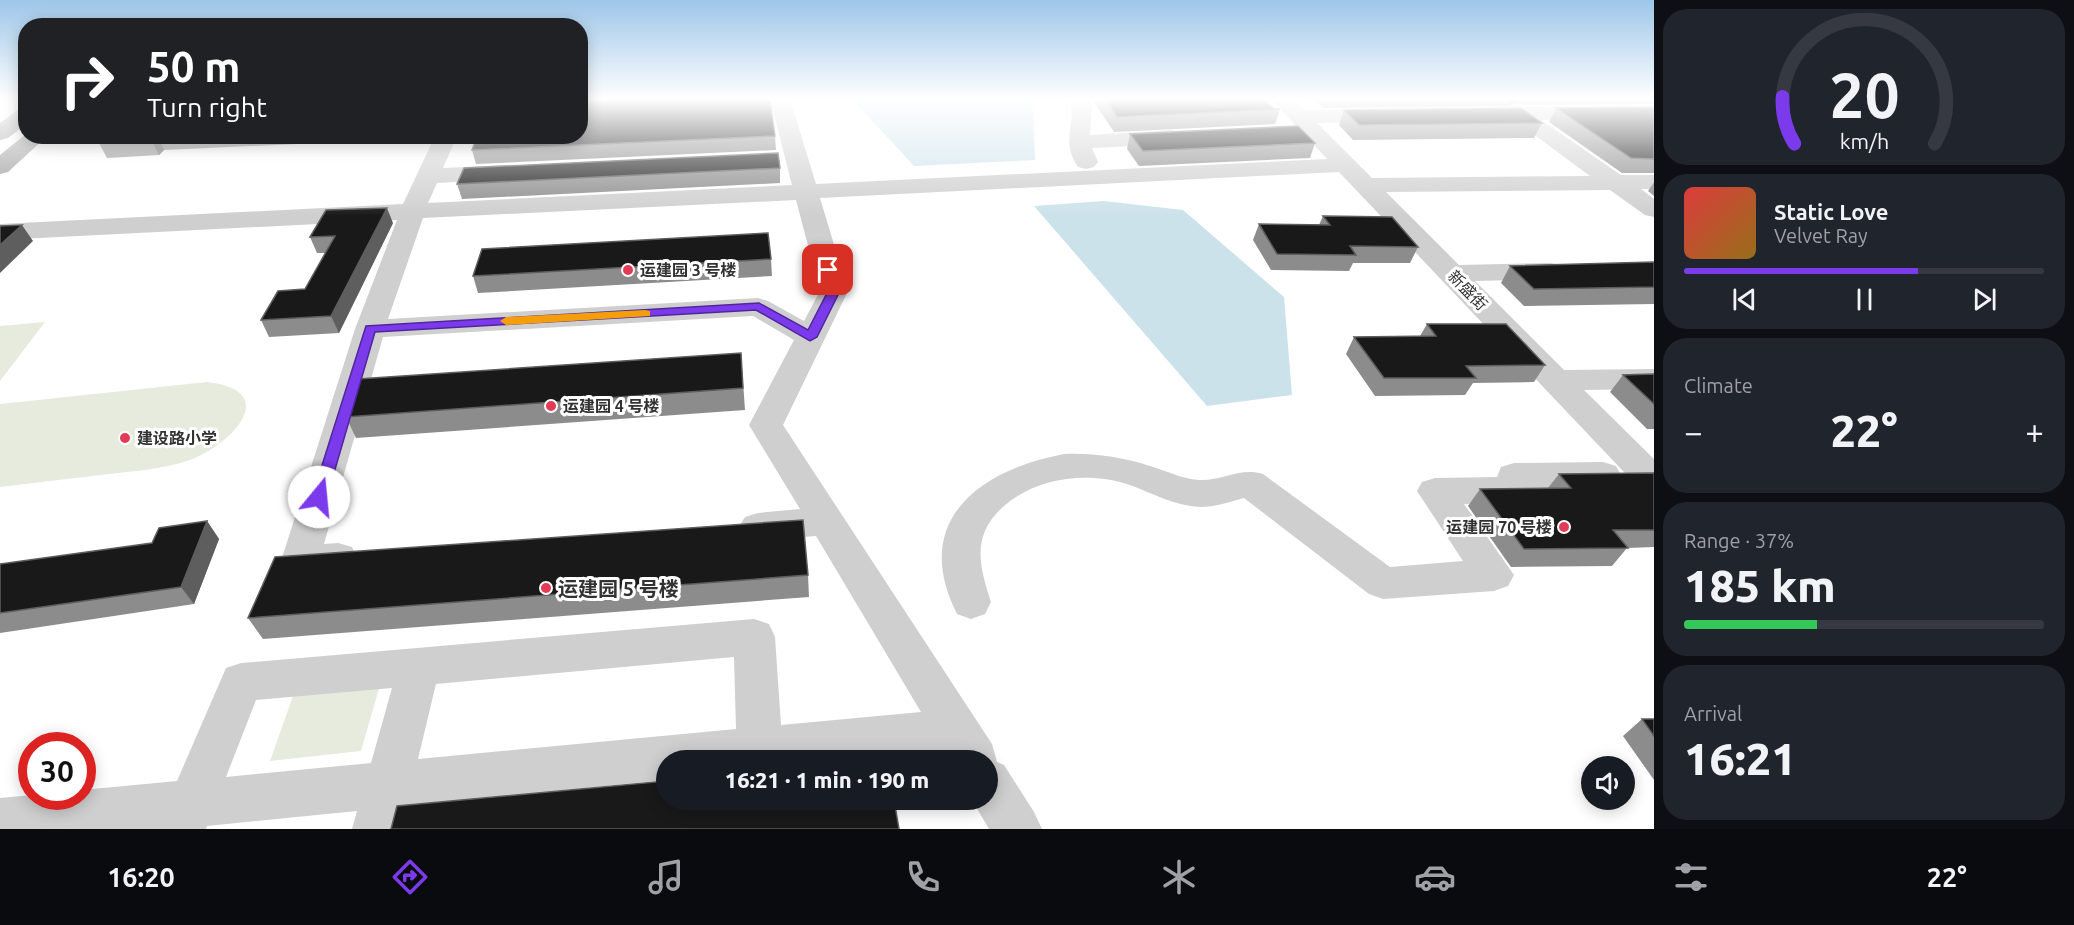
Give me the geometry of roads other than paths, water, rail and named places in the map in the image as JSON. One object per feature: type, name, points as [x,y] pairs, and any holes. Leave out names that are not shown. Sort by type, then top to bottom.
[{"type":"highway","points":[[0,167],[27,144]]},
{"type":"street","points":[[786,138],[791,169],[834,291],[766,425],[965,745]]},
{"type":"street","points":[[1078,138],[1091,176]]},
{"type":"street","points":[[1078,141],[1156,138]]},
{"type":"street","name":"新盛街","points":[[1315,138],[1365,185],[1556,380],[1646,465]]},
{"type":"street","points":[[1552,138],[1654,210]]},
{"type":"street","points":[[372,555],[300,561],[370,329],[413,210],[442,144]]},
{"type":"street","points":[[0,232],[413,210],[791,169],[1091,176],[1345,165]]},
{"type":"street","points":[[428,176],[523,171]]},
{"type":"street","points":[[1365,185],[1654,182]]},
{"type":"street","points":[[1451,273],[1570,270]]},
{"type":"street","points":[[370,329],[759,307],[810,337]]},
{"type":"street","points":[[1556,380],[1654,379]]},
{"type":"street","points":[[971,602],[961,567],[964,533],[979,505],[1005,484],[1042,470],[1085,466],[1131,473],[1176,490],[1210,493],[1250,483],[1383,583],[1494,575],[1435,491],[1525,489],[1515,476],[1646,465]]},
{"type":"street","points":[[731,528],[826,521]]},
{"type":"street","points":[[186,817],[241,682],[753,637],[760,749]]},
{"type":"street","points":[[382,808],[419,666]]},
{"type":"street","points":[[0,822],[186,817],[382,808],[760,749],[965,745]]},
{"type":"street","points":[[998,799],[1017,829]]},
{"type":"water","points":[[888,138],[1034,138],[1035,160],[914,166]]},
{"type":"water","points":[[1104,201],[1183,210],[1284,297],[1292,395],[1207,406],[1034,206]]},
{"type":"place","name":"运建园 3 号楼","points":[[628,270]]},
{"type":"place","name":"运建园 4 号楼","points":[[551,406]]},
{"type":"place","name":"建设路小学","points":[[125,438]]},
{"type":"place","name":"运建园 70 号楼","points":[[1564,527]]},
{"type":"place","name":"运建园 5 号楼","points":[[546,588]]}]
